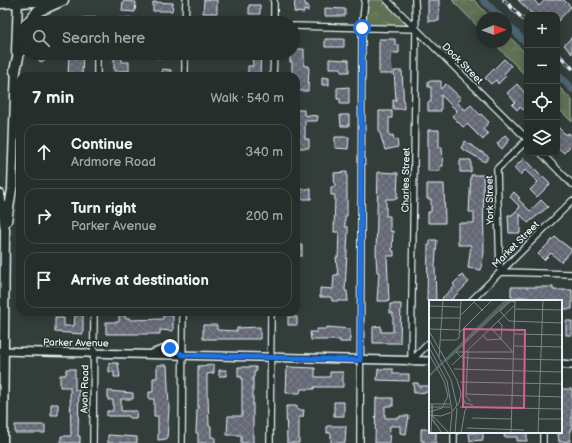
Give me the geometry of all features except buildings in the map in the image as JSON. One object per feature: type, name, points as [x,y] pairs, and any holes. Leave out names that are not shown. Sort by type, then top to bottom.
[{"type":"highway","points":[[0,3],[55,0]]},
{"type":"highway","points":[[34,16],[38,11],[63,0]]},
{"type":"highway","points":[[15,71],[17,60]]},
{"type":"main road","points":[[17,16],[18,1]]},
{"type":"main road","points":[[3,443],[2,351],[5,230],[12,189],[16,48]]},
{"type":"main road","points":[[0,194],[5,230]]},
{"type":"street","points":[[185,16],[186,0]]},
{"type":"street","points":[[274,0],[274,16]]},
{"type":"street","points":[[360,443],[362,28],[365,0]]},
{"type":"street","name":"Dock Street","points":[[388,0],[524,137]]},
{"type":"street","name":"Charles Street","points":[[411,361],[416,29],[415,0]]},
{"type":"street","points":[[300,26],[416,29]]},
{"type":"street","points":[[97,60],[97,72]]},
{"type":"street","points":[[185,60],[185,72]]},
{"type":"street","points":[[274,60],[274,72]]},
{"type":"street","name":"York Street","points":[[500,272],[497,169],[524,143]]},
{"type":"street","points":[[544,156],[572,184]]},
{"type":"street","name":"Market Street","points":[[472,300],[572,201]]},
{"type":"street","points":[[500,272],[572,274]]},
{"type":"street","name":"Avon Road","points":[[93,443],[94,316]]},
{"type":"street","points":[[182,443],[183,316]]},
{"type":"street","points":[[270,443],[271,316]]},
{"type":"street","points":[[411,361],[429,343]]},
{"type":"street","name":"Parker Avenue","points":[[2,351],[152,354],[163,349],[170,348],[183,355],[429,361]]},
{"type":"street","points":[[562,364],[572,365]]},
{"type":"green space","points":[[365,0],[387,0],[416,29],[362,28]]},
{"type":"green space","points":[[452,0],[474,0],[485,12],[476,12],[476,25]]},
{"type":"green space","points":[[512,39],[524,52],[524,74],[499,48],[512,48]]},
{"type":"green space","points":[[560,88],[572,100],[572,122],[560,110]]},
{"type":"waterway","points":[[483,0],[495,12]]},
{"type":"waterway","points":[[512,29],[524,41]]},
{"type":"waterway","points":[[560,77],[572,89]]},
{"type":"railway","points":[[504,0],[524,20]]},
{"type":"railway","points":[[560,56],[572,68]]},
{"type":"route","points":[[170,348],[183,355],[360,360],[362,28]]}]
